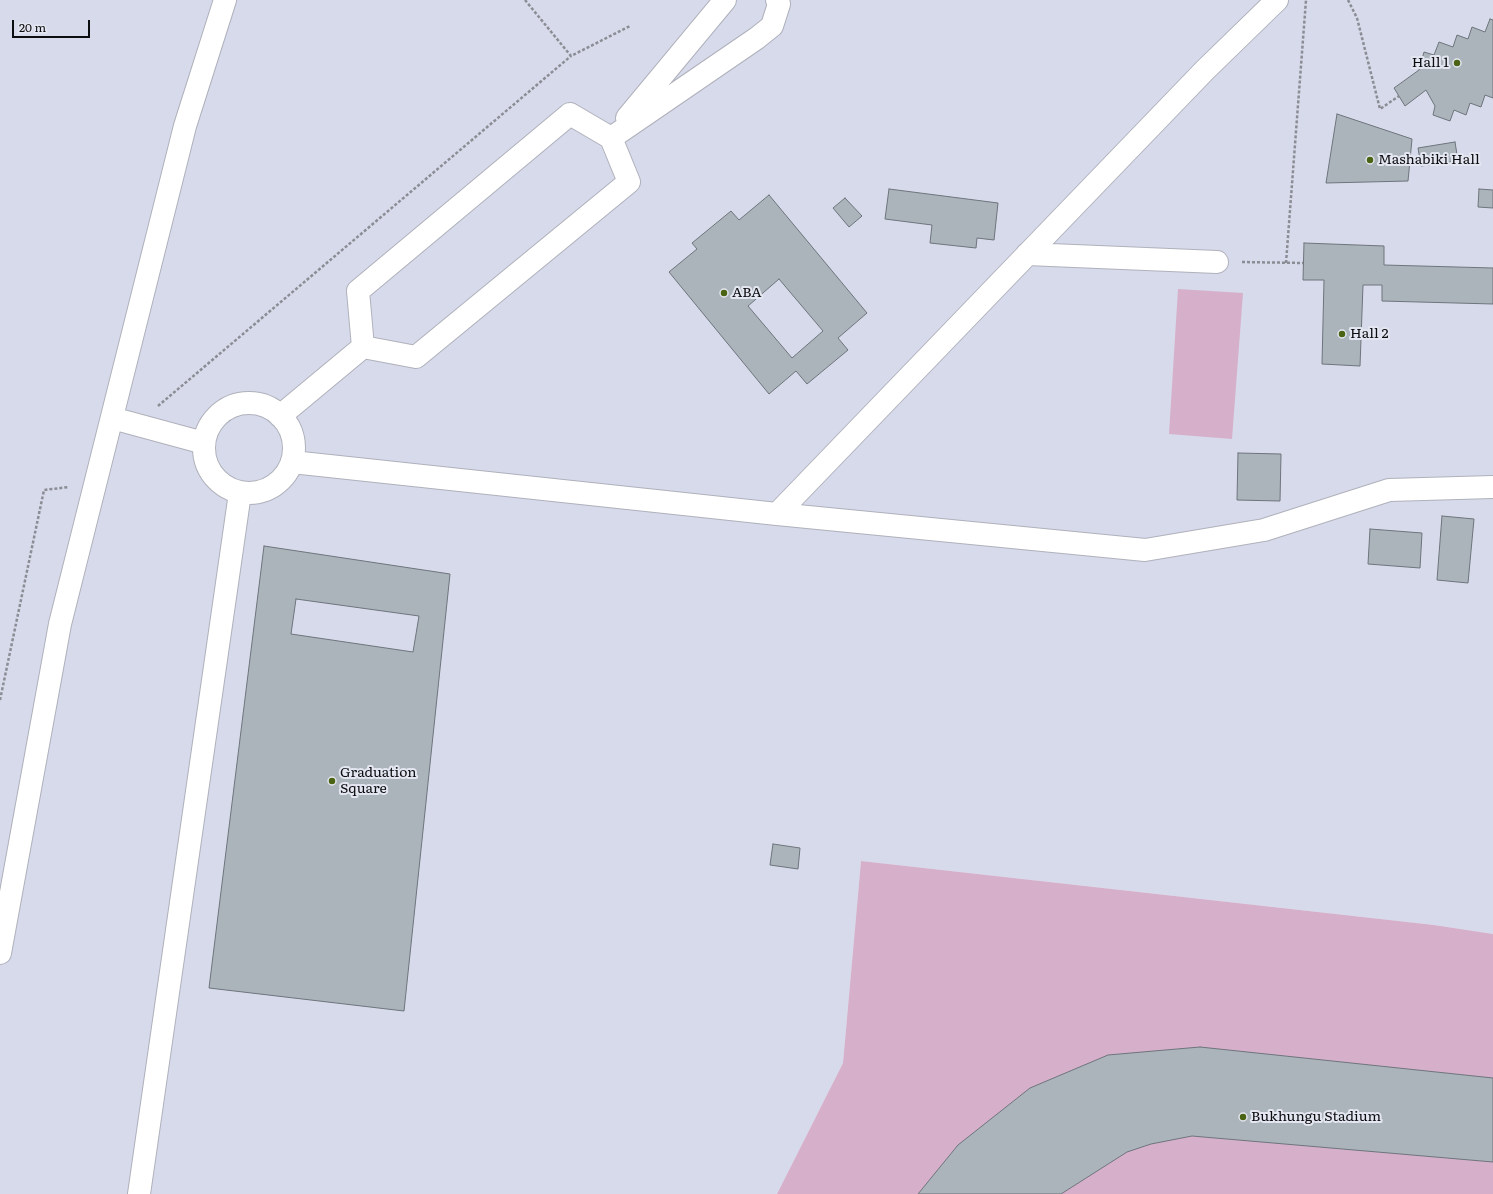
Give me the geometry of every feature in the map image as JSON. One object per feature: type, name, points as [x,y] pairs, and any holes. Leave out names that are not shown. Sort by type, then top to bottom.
[{"type":"lane","points":[[0,953],[60,624],[185,126],[225,0]]},
{"type":"lane","points":[[611,138],[725,0]]},
{"type":"lane","points":[[611,138],[757,38],[772,26],[779,4],[777,0]]},
{"type":"lane","points":[[777,514],[1205,70],[1277,0]]},
{"type":"lane","points":[[570,114],[611,138],[629,182],[416,357],[363,347],[358,291],[570,114]]},
{"type":"lane","points":[[1028,254],[1217,262]]},
{"type":"lane","points":[[280,416],[363,347]]},
{"type":"lane","points":[[240,404],[254,404],[268,408],[280,416],[288,425],[293,437],[294,449],[292,462],[287,474],[278,483],[266,490],[254,494],[240,493],[228,488],[217,480],[209,469],[205,456],[204,443],[208,430],[216,418],[227,409],[240,404]]},
{"type":"lane","points":[[112,418],[204,443]]},
{"type":"lane","points":[[292,462],[777,514],[1145,550],[1264,530],[1389,490],[1493,487]]},
{"type":"lane","points":[[139,1194],[240,493]]},
{"type":"path","points":[[525,0],[571,56]]},
{"type":"path","points":[[1286,263],[1306,0]]},
{"type":"path","points":[[1348,0],[1357,18],[1380,109],[1399,96]]},
{"type":"path","points":[[137,424],[571,56],[630,26]]},
{"type":"path","points":[[1217,262],[1304,264]]},
{"type":"path","points":[[0,700],[44,490],[96,482]]},
{"type":"shaded area","points":[[0,0],[1493,0],[1493,934],[1434,925],[861,861],[843,1063],[777,1194],[0,1194]]},
{"type":"shaded area","points":[[1178,289],[1243,293],[1232,439],[1169,434]]},
{"type":"shaded area","points":[[861,861],[1434,925],[1493,934],[1493,1194],[777,1194],[843,1063]]},
{"type":"building","name":"Hall 1","points":[[1490,19],[1493,20],[1493,98],[1485,95],[1481,107],[1470,103],[1466,115],[1454,110],[1450,121],[1433,115],[1435,106],[1426,90],[1405,106],[1394,88],[1419,70],[1424,52],[1434,55],[1439,42],[1453,47],[1457,35],[1468,39],[1472,27],[1485,32]]},
{"type":"building","name":"Mashabiki Hall","points":[[1337,114],[1412,139],[1408,181],[1326,183]]},
{"type":"building","points":[[1455,142],[1458,161],[1421,166],[1418,148]]},
{"type":"building","points":[[889,189],[998,203],[994,240],[977,238],[976,248],[930,243],[932,225],[885,219]]},
{"type":"building","points":[[1479,189],[1493,190],[1493,208],[1478,207]]},
{"type":"building","name":"ABA","points":[[769,195],[867,313],[838,338],[848,350],[807,384],[796,371],[769,394],[669,272],[697,249],[692,243],[731,211],[739,220]],"holes":[[[779,279],[823,331],[792,358],[748,306]]]},
{"type":"building","points":[[845,198],[862,216],[849,227],[833,208]]},
{"type":"building","name":"Hall 2","points":[[1304,243],[1384,246],[1384,265],[1493,268],[1493,304],[1382,301],[1382,285],[1363,285],[1360,366],[1322,364],[1324,280],[1303,280]]},
{"type":"building","points":[[1238,453],[1281,454],[1280,501],[1237,500]]},
{"type":"building","points":[[1442,516],[1474,519],[1468,583],[1437,580]]},
{"type":"building","points":[[1370,529],[1422,533],[1420,568],[1368,564]]},
{"type":"building","name":"Graduation Square","points":[[264,546],[450,574],[404,1011],[209,988]]},
{"type":"building","points":[[296,599],[419,616],[413,652],[291,634]]},
{"type":"building","points":[[773,844],[800,848],[798,869],[770,865]]},
{"type":"building","name":"Bukhungu Stadium","points":[[1200,1047],[1493,1078],[1493,1162],[1192,1136],[1151,1144],[1127,1152],[1061,1194],[918,1194],[958,1145],[1030,1088],[1108,1055]]},
{"type":"place","name":"Hall 1","points":[[1457,63]]},
{"type":"place","name":"Mashabiki Hall","points":[[1370,160]]},
{"type":"place","name":"ABA","points":[[724,293]]},
{"type":"place","name":"Hall 2","points":[[1342,334]]},
{"type":"place","name":"Graduation Square","points":[[332,781]]},
{"type":"place","name":"Bukhungu Stadium","points":[[1243,1117]]}]
